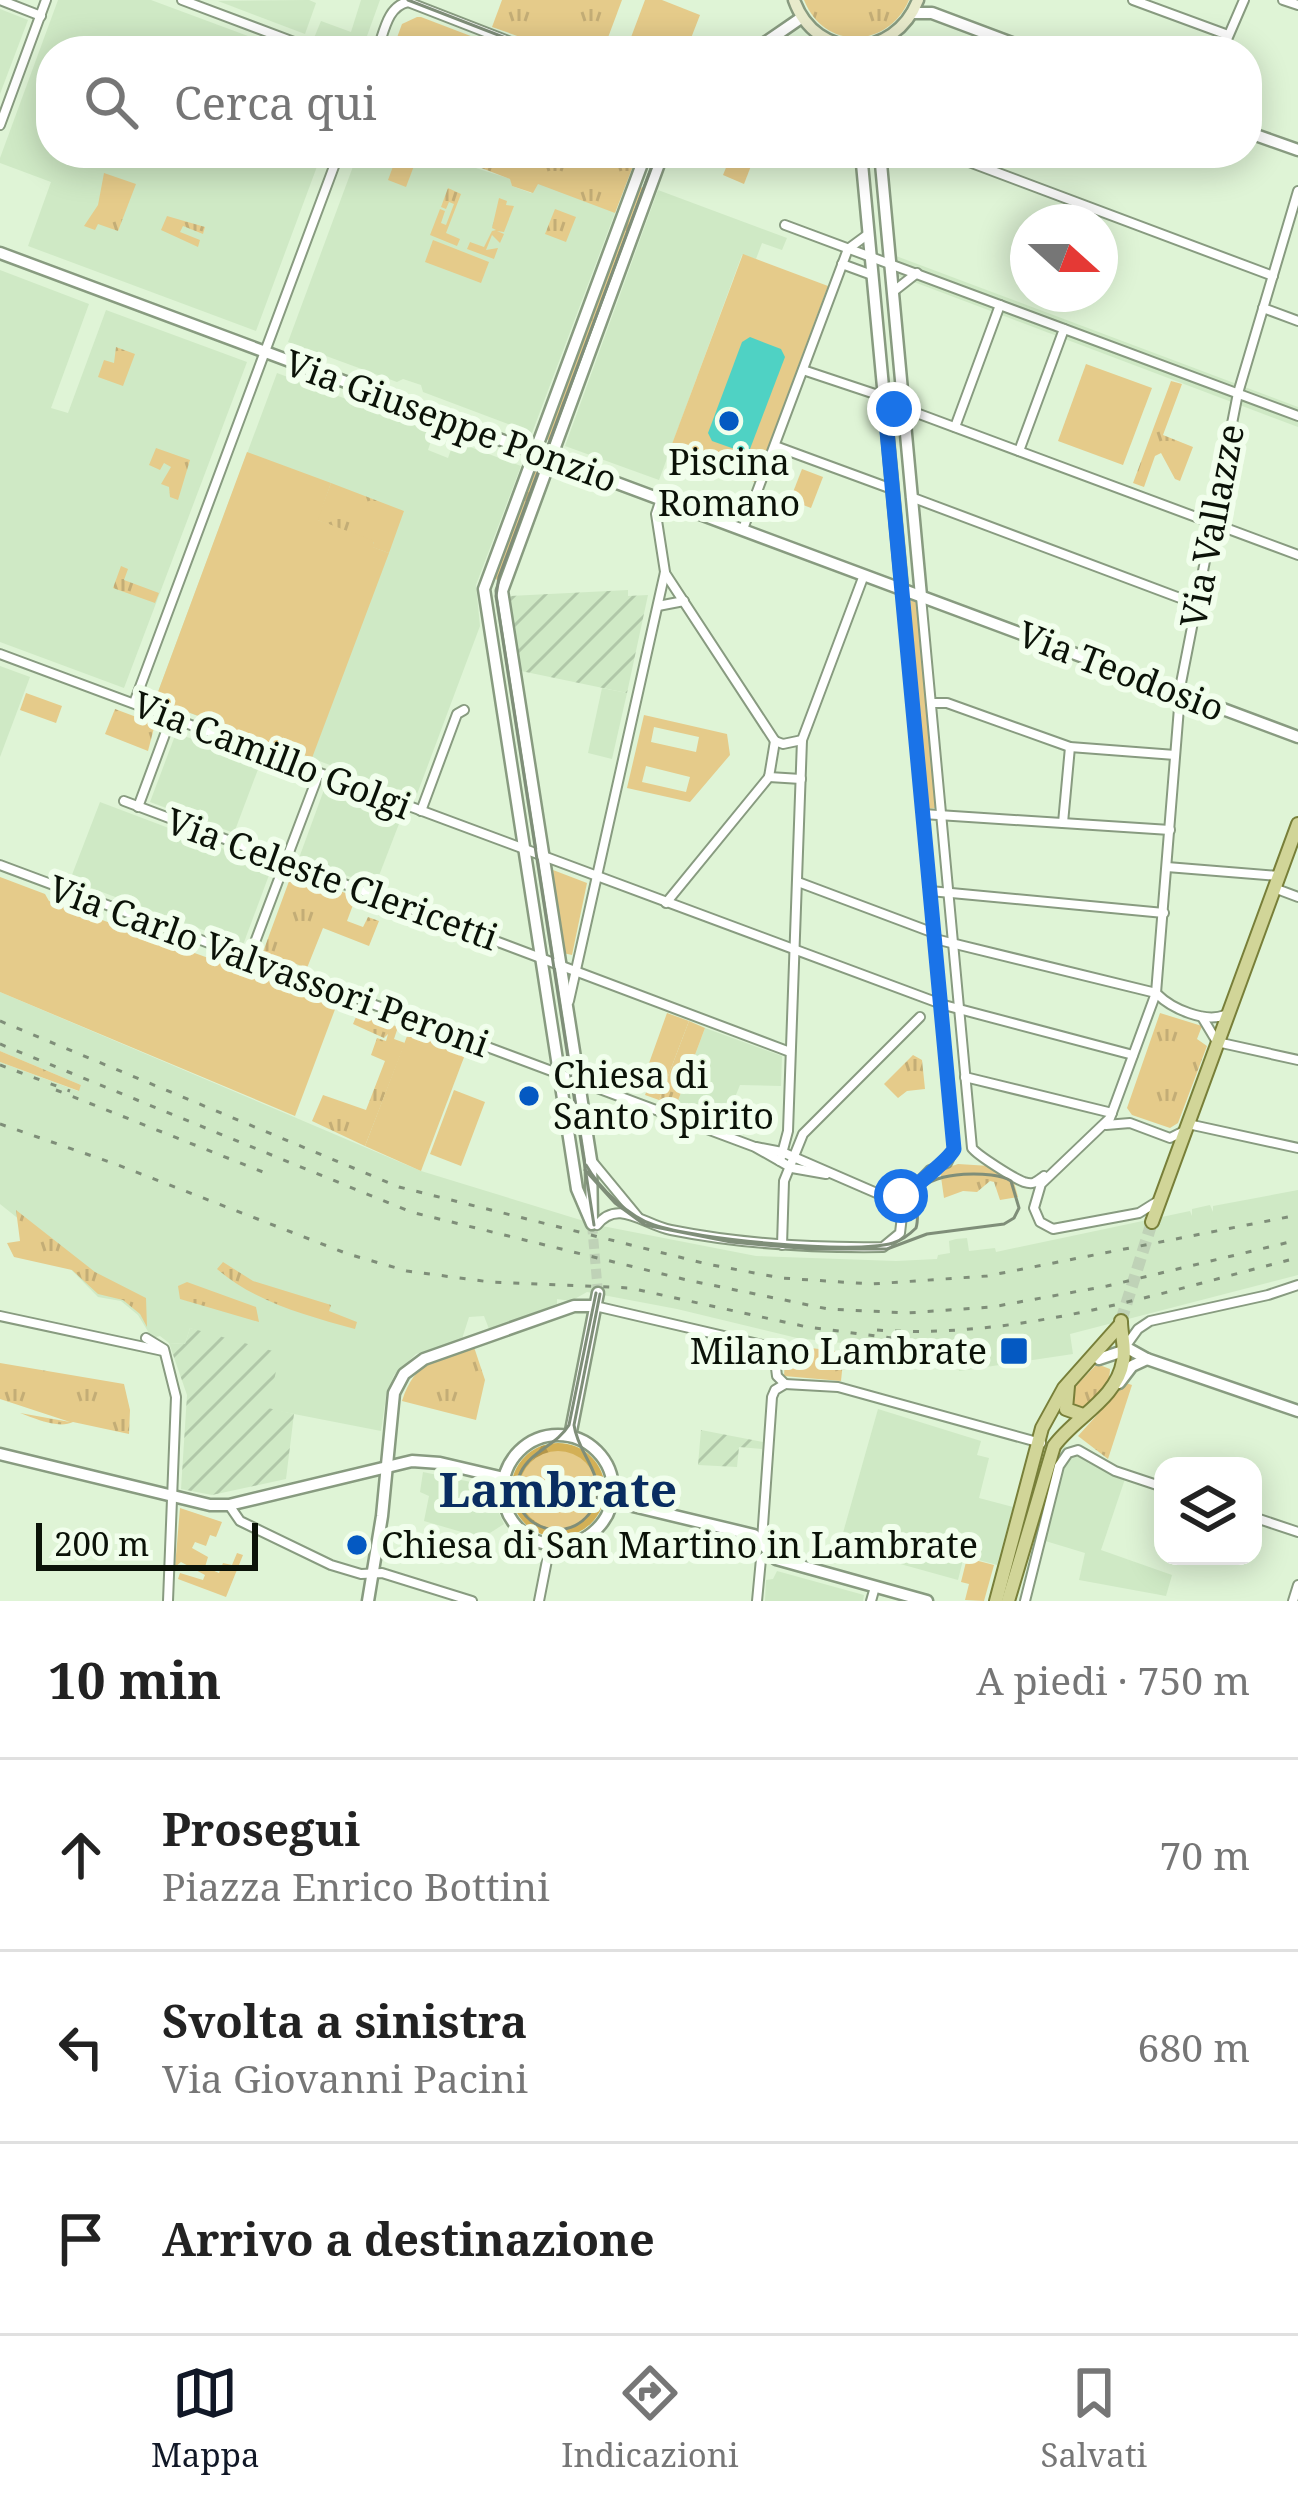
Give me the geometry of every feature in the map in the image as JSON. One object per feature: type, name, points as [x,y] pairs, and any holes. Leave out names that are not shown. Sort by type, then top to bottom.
[{"type":"main road","points":[[794,0],[801,18],[822,36]]},
{"type":"main road","points":[[892,36],[920,0]]},
{"type":"main road","points":[[1152,1222],[1298,824]]},
{"type":"main road","points":[[996,1601],[1036,1441],[1053,1404],[1121,1323],[1122,1369],[1109,1392],[1054,1446],[1008,1601]]},
{"type":"main road","points":[[1083,1415],[1066,1409],[1065,1394],[1074,1376],[1099,1359],[1114,1367],[1109,1392]]},
{"type":"street","points":[[0,0],[40,16]]},
{"type":"street","points":[[0,125],[46,0]]},
{"type":"street","points":[[182,0],[278,36]]},
{"type":"street","points":[[390,0],[392,11]]},
{"type":"street","points":[[920,0],[932,13]]},
{"type":"street","points":[[1133,0],[1228,35],[1244,0]]},
{"type":"street","points":[[1283,0],[1298,5]]},
{"type":"street","points":[[383,36],[392,11],[408,1],[496,36]]},
{"type":"street","points":[[912,14],[932,13],[993,36]]},
{"type":"street","points":[[775,36],[801,18]]},
{"type":"street","points":[[1262,137],[1298,150]]},
{"type":"street","points":[[134,703],[332,168]]},
{"type":"street","points":[[640,168],[484,589],[555,1052],[581,1198],[592,1224],[591,1160],[502,591],[658,168]]},
{"type":"street","points":[[863,168],[954,1149],[947,1163],[926,1173],[913,1189],[885,1197]]},
{"type":"street","points":[[881,168],[970,1135],[974,1154],[1030,1183],[1059,1165]]},
{"type":"street","points":[[985,168],[1273,276]]},
{"type":"street","name":"Via Vallazze","points":[[1160,1197],[1139,1213],[1053,1229],[1040,1222],[1035,1211],[1041,1184],[1104,1125],[1156,993],[1180,693],[1238,393],[1298,191]]},
{"type":"street","points":[[866,201],[876,208],[884,198]]},
{"type":"street","points":[[785,225],[1298,416]]},
{"type":"street","points":[[743,530],[848,249],[868,234]]},
{"type":"street","points":[[1282,243],[1294,248]]},
{"type":"street","name":"Via Giuseppe Ponzio","points":[[0,253],[921,596]]},
{"type":"street","points":[[842,264],[872,275]]},
{"type":"street","points":[[892,292],[916,274]]},
{"type":"street","points":[[956,427],[1000,305]]},
{"type":"street","points":[[1263,308],[1298,321]]},
{"type":"street","points":[[1018,451],[1064,328]]},
{"type":"street","points":[[803,370],[1298,555]]},
{"type":"street","points":[[775,446],[892,490]]},
{"type":"street","points":[[911,497],[1196,604]]},
{"type":"street","points":[[567,1009],[658,606],[664,572],[656,513],[661,499]]},
{"type":"street","points":[[781,1157],[788,1122],[802,740],[868,576],[899,559]]},
{"type":"street","points":[[664,572],[775,740],[788,744],[802,740]]},
{"type":"street","points":[[484,589],[502,591]]},
{"type":"street","name":"Via Teodosio","points":[[921,596],[1298,737]]},
{"type":"street","points":[[658,606],[684,601]]},
{"type":"street","points":[[923,624],[945,605]]},
{"type":"street","name":"Via Camillo Golgi","points":[[0,653],[981,1019],[1133,1055]]},
{"type":"street","points":[[494,668],[512,666]]},
{"type":"street","points":[[931,703],[947,703],[1070,746],[1175,755]]},
{"type":"street","points":[[421,811],[458,712],[464,710]]},
{"type":"street","points":[[138,807],[171,718]]},
{"type":"street","points":[[666,902],[770,777],[775,740]]},
{"type":"street","points":[[1063,823],[1070,746]]},
{"type":"street","points":[[249,958],[319,772]]},
{"type":"street","points":[[770,777],[801,779]]},
{"type":"street","name":"Via Celeste Clericetti","points":[[124,801],[790,1052]]},
{"type":"street","points":[[922,814],[1170,830]]},
{"type":"street","name":"Via Carlo Valvassori Peroni","points":[[0,865],[885,1197]]},
{"type":"street","points":[[1167,867],[1276,882],[1298,897]]},
{"type":"street","points":[[797,881],[953,944],[1156,993],[1167,1003],[1202,1017],[1219,1018],[1229,1010]]},
{"type":"street","points":[[930,891],[1164,913]]},
{"type":"street","points":[[773,942],[795,928]]},
{"type":"street","points":[[920,1017],[918,996],[938,976]]},
{"type":"street","points":[[1150,1010],[1167,1003]]},
{"type":"street","points":[[920,1017],[942,1022]]},
{"type":"street","points":[[782,1245],[784,1184],[801,1137],[920,1017]]},
{"type":"street","points":[[1202,1017],[1217,1042],[1298,1060]]},
{"type":"street","points":[[945,1048],[964,1039]]},
{"type":"street","name":"Via Carlo Valvassori Peroni","points":[[537,1066],[555,1052]]},
{"type":"street","points":[[965,1077],[1108,1113]]},
{"type":"street","points":[[582,1106],[600,1090]]},
{"type":"street","points":[[1118,1096],[1122,1115],[1130,1123],[1164,1136],[1176,1137],[1185,1127],[1298,1148]]},
{"type":"street","points":[[788,1122],[797,1130],[808,1128]]},
{"type":"street","points":[[1104,1125],[1130,1123]]},
{"type":"street","points":[[953,1137],[962,1140],[970,1135]]},
{"type":"street","points":[[1164,1136],[1173,1143],[1175,1156]]},
{"type":"street","points":[[591,1160],[638,1218]]},
{"type":"street","points":[[581,1198],[594,1187]]},
{"type":"street","points":[[594,1187],[620,1193]]},
{"type":"street","points":[[597,1225],[615,1212],[694,1235],[782,1245],[884,1247],[898,1235],[903,1221],[885,1197]]},
{"type":"street","points":[[1099,1359],[1124,1348],[1150,1322],[1298,1285]]},
{"type":"street","points":[[570,1436],[597,1300]]},
{"type":"street","points":[[368,1601],[394,1393],[414,1365],[597,1300],[769,1347],[776,1358],[777,1376],[785,1384]]},
{"type":"street","points":[[0,1316],[165,1352]]},
{"type":"street","points":[[146,1338],[165,1352],[176,1397],[168,1601]]},
{"type":"street","points":[[1124,1348],[1298,1411]]},
{"type":"street","points":[[1109,1392],[1132,1366],[1148,1359]]},
{"type":"street","points":[[762,1540],[772,1397],[785,1384],[838,1387],[1054,1446]]},
{"type":"street","points":[[546,1436],[570,1436],[590,1445],[605,1462],[612,1501],[592,1533],[575,1542],[550,1545],[527,1536],[513,1523],[503,1497],[504,1478],[511,1461],[530,1443],[546,1436]]},
{"type":"street","points":[[1025,1601],[1062,1459],[1078,1450],[1115,1471],[1154,1484]]},
{"type":"street","points":[[0,1454],[202,1504],[229,1505],[386,1465],[433,1462],[504,1478]]},
{"type":"street","points":[[612,1501],[754,1535],[779,1561],[927,1601]]},
{"type":"street","points":[[229,1505],[240,1522],[345,1570],[373,1573],[472,1601]]},
{"type":"street","points":[[1262,1520],[1298,1532]]},
{"type":"street","points":[[539,1601],[550,1545]]},
{"type":"street","points":[[757,1601],[761,1559],[771,1553]]},
{"type":"street","points":[[1293,1601],[1298,1586]]},
{"type":"street","points":[[871,1601],[875,1587]]},
{"type":"shaded area","points":[[58,0],[151,0],[248,36],[45,36]]},
{"type":"shaded area","points":[[361,0],[380,0],[367,36],[315,36],[321,21],[351,32]]},
{"type":"shaded area","points":[[218,1],[316,3],[305,34]]},
{"type":"shaded area","points":[[0,9],[28,20],[0,94]]},
{"type":"shaded area","points":[[36,60],[36,168],[316,168],[256,331],[28,246],[51,182],[0,163]]},
{"type":"shaded area","points":[[352,168],[476,168],[511,179],[512,186],[531,193],[538,182],[616,210],[532,433],[423,392],[421,385],[403,379],[397,382],[288,342]]},
{"type":"shaded area","points":[[658,190],[787,238],[782,250],[762,243],[756,259],[742,255],[659,480],[565,446]]},
{"type":"shaded area","points":[[896,256],[1010,299],[1010,312],[1045,312],[1298,407],[1298,427],[898,276]]},
{"type":"shaded area","points":[[0,270],[89,304],[51,408],[68,413],[106,310],[247,362],[124,688],[0,642]]},
{"type":"shaded area","points":[[277,373],[434,432],[428,450],[448,458],[454,441],[521,466],[476,585],[480,626],[416,797],[155,700]]},
{"type":"shaded area","points":[[628,590],[628,596],[648,595],[627,693],[521,671],[510,596]]},
{"type":"shaded area","points":[[0,666],[30,677],[0,757]]},
{"type":"shaded area","points":[[602,688],[627,693],[612,759],[588,753]]},
{"type":"shaded area","points":[[176,733],[260,764],[234,833],[150,802]]},
{"type":"shaded area","points":[[325,787],[402,816],[375,886],[299,858]]},
{"type":"shaded area","points":[[100,802],[272,867],[243,945],[70,880]]},
{"type":"shaded area","points":[[0,992],[421,1171],[597,1225],[756,1256],[937,1259],[950,1253],[949,1241],[956,1239],[967,1238],[969,1251],[995,1248],[996,1252],[1190,1211],[1192,1216],[1192,1209],[1210,1205],[1213,1212],[1213,1206],[1298,1190],[1298,1275],[1070,1334],[1073,1354],[959,1371],[955,1350],[797,1338],[587,1292],[571,1301],[557,1299],[557,1304],[489,1329],[484,1316],[469,1317],[462,1339],[416,1354],[394,1375],[381,1431],[268,1409],[225,1340],[190,1328],[185,1344],[152,1338],[138,1315],[121,1301],[98,1297],[0,1204],[0,1062],[78,1091],[81,1085],[0,1051]]},
{"type":"shaded area","points":[[705,1028],[782,1056],[781,1086],[740,1085],[724,1124],[676,1106]]},
{"type":"shaded area","points":[[190,1328],[280,1353],[268,1408],[294,1414],[286,1479],[212,1495],[181,1489],[187,1395],[169,1343],[185,1344]]},
{"type":"shaded area","points":[[878,1409],[981,1441],[977,1455],[989,1458],[979,1498],[1013,1507],[997,1565],[964,1556],[958,1580],[839,1547]]},
{"type":"shaded area","points":[[701,1430],[763,1442],[762,1449],[739,1447],[737,1467],[698,1465]]},
{"type":"shaded area","points":[[1058,1443],[1126,1476],[1101,1550],[1172,1575],[1166,1596],[1079,1580],[1085,1553],[1029,1536]]},
{"type":"shaded area","points":[[423,1472],[495,1487],[504,1524],[482,1538],[424,1521],[429,1496],[420,1492]]},
{"type":"shaded area","points":[[777,1571],[864,1595],[863,1601],[765,1601],[766,1580],[773,1579]]},
{"type":"green space","points":[[502,0],[622,0],[609,36],[518,36],[492,27]]},
{"type":"green space","points":[[645,0],[662,0],[700,15],[692,36],[632,36]]},
{"type":"green space","points":[[804,0],[909,0],[887,28],[867,36],[840,35],[813,17]]},
{"type":"green space","points":[[421,17],[471,36],[398,36],[402,24]]},
{"type":"green space","points":[[392,168],[413,168],[406,187],[388,180]]},
{"type":"green space","points":[[481,168],[632,168],[615,213],[538,184],[533,193],[512,186],[510,179]]},
{"type":"green space","points":[[726,168],[750,168],[744,184],[723,175]]},
{"type":"green space","points":[[104,173],[136,184],[118,231],[98,224],[95,230],[84,226],[98,205]]},
{"type":"green space","points":[[638,186],[648,190],[554,442],[544,438]]},
{"type":"green space","points":[[448,188],[461,194],[446,233],[460,239],[457,246],[430,235],[440,209],[445,211],[441,223],[446,225],[454,204],[441,207]]},
{"type":"green space","points":[[499,198],[514,206],[504,232],[497,231],[504,234],[500,243],[492,235],[486,250],[498,248],[494,259],[467,249],[470,242],[484,247],[492,231],[496,230],[492,228]]},
{"type":"green space","points":[[555,209],[576,217],[566,242],[545,234]]},
{"type":"green space","points":[[167,216],[205,227],[203,234],[183,226],[180,232],[200,240],[198,247],[161,230]]},
{"type":"green space","points":[[433,240],[489,262],[481,283],[425,262]]},
{"type":"green space","name":"Piscina Romano","points":[[743,254],[828,286],[755,482],[669,452]]},
{"type":"green space","points":[[116,347],[135,354],[123,386],[98,377],[104,360],[114,363]]},
{"type":"green space","points":[[1086,364],[1152,388],[1123,465],[1058,441]]},
{"type":"green space","points":[[1171,381],[1182,384],[1163,435],[1193,447],[1180,481],[1161,453],[1155,456],[1144,487],[1133,483]]},
{"type":"green space","points":[[156,448],[190,460],[178,500],[161,484],[171,467],[164,463],[160,470],[149,465]]},
{"type":"green space","points":[[247,452],[331,483],[318,520],[374,541],[373,547],[389,553],[312,758],[155,700]]},
{"type":"green space","points":[[802,469],[823,477],[811,508],[790,500]]},
{"type":"green space","points":[[532,470],[542,474],[499,581],[492,577]]},
{"type":"green space","points":[[331,483],[404,511],[389,553],[372,547],[374,542],[317,520]]},
{"type":"green space","points":[[121,566],[128,569],[124,580],[159,593],[155,603],[113,588]]},
{"type":"green space","points":[[906,598],[917,603],[937,808],[926,809]]},
{"type":"green space","points":[[26,693],[62,706],[56,723],[20,710]]},
{"type":"green space","points":[[115,709],[155,724],[148,751],[105,734]]},
{"type":"green space","points":[[644,715],[727,734],[730,755],[690,802],[627,788]],"holes":[[[654,727],[699,737],[696,752],[651,742]],[[646,766],[690,777],[686,792],[642,782]]]},
{"type":"green space","points":[[553,870],[587,883],[572,955],[563,953]]},
{"type":"green space","points":[[292,873],[356,897],[347,921],[363,927],[368,917],[379,921],[369,946],[323,928],[307,968],[263,952]]},
{"type":"green space","points":[[0,877],[45,894],[49,901],[337,1004],[295,1116],[0,992]]},
{"type":"green space","points":[[358,1012],[398,1027],[394,1039],[405,1043],[365,1146],[312,1121],[323,1095],[366,1110],[385,1061],[371,1055],[377,1038],[386,1041],[388,1034],[384,1038],[353,1024]]},
{"type":"green space","points":[[667,1013],[689,1021],[659,1100],[645,1095],[650,1083],[643,1080]]},
{"type":"green space","points":[[1160,1013],[1202,1026],[1197,1039],[1207,1046],[1178,1123],[1170,1128],[1132,1115],[1127,1108]]},
{"type":"green space","points":[[689,1021],[705,1028],[676,1106],[659,1100]]},
{"type":"green space","points":[[409,1031],[466,1052],[421,1171],[365,1146]]},
{"type":"green space","points":[[0,1051],[81,1085],[79,1091],[0,1062]]},
{"type":"green space","points":[[913,1055],[922,1060],[925,1089],[907,1091],[898,1098],[884,1084]]},
{"type":"green space","points":[[454,1090],[485,1102],[461,1166],[430,1154]]},
{"type":"green space","points":[[958,1164],[990,1166],[1013,1179],[1018,1197],[1000,1200],[990,1181],[977,1192],[944,1198],[940,1170]]},
{"type":"green space","points":[[16,1210],[95,1272],[146,1298],[147,1327],[123,1300],[98,1294],[72,1270],[14,1257],[7,1243],[20,1241]]},
{"type":"green space","points":[[223,1262],[253,1281],[331,1305],[329,1311],[357,1322],[355,1329],[265,1299],[217,1269]]},
{"type":"green space","points":[[187,1282],[256,1307],[259,1322],[180,1299],[178,1286]]},
{"type":"green space","points":[[786,1345],[844,1352],[841,1381],[784,1376]]},
{"type":"green space","points":[[474,1347],[485,1380],[476,1420],[402,1401],[421,1369]]},
{"type":"green space","points":[[0,1363],[124,1384],[129,1434],[73,1422],[54,1424],[20,1413],[70,1422],[0,1399]]},
{"type":"green space","points":[[1097,1364],[1110,1369],[1105,1388],[1080,1411],[1071,1408],[1073,1389]]},
{"type":"green space","points":[[1126,1383],[1132,1385],[1108,1459],[1078,1436]]},
{"type":"green space","points":[[558,1443],[591,1457],[605,1490],[591,1523],[558,1537],[525,1523],[511,1490],[525,1457]]},
{"type":"green space","points":[[558,1451],[585,1463],[597,1490],[585,1517],[558,1529],[531,1517],[519,1490],[531,1463]]},
{"type":"green space","points":[[180,1508],[222,1522],[206,1546],[195,1542],[192,1548],[208,1557],[205,1567],[219,1573],[223,1563],[232,1565],[237,1553],[243,1555],[226,1597],[178,1579],[180,1573],[203,1580],[205,1575],[181,1562],[175,1567]]},
{"type":"green space","points":[[967,1558],[994,1565],[984,1601],[965,1600],[969,1584],[961,1582]]},
{"type":"water","name":"Piscina Romano","points":[[750,337],[781,349],[785,357],[750,449],[743,452],[712,441],[708,433],[742,342]]},
{"type":"tunnel","points":[[1121,1321],[1152,1222]]},
{"type":"tunnel","points":[[592,1224],[598,1293]]},
{"type":"tram line","points":[[408,0],[500,36]]},
{"type":"tram line","points":[[594,1225],[496,596],[499,577],[651,168]]},
{"type":"tram line","points":[[585,1170],[615,1203],[645,1225],[731,1242],[811,1249],[887,1249],[927,1234],[1004,1224],[1019,1208],[1011,1181],[1003,1177],[950,1176],[921,1190],[916,1228],[897,1242],[845,1247],[774,1244],[674,1230],[644,1221],[616,1201],[586,1165]]},
{"type":"tram line","points":[[596,1293],[569,1425],[525,1465],[516,1490],[528,1518],[555,1530],[585,1518],[597,1501],[596,1480],[574,1425],[600,1294]]},
{"type":"railway","points":[[0,1021],[399,1187],[781,1278],[872,1284],[987,1276],[1298,1215]]},
{"type":"railway","points":[[0,1044],[411,1212],[687,1280],[828,1309],[907,1313],[992,1307],[1107,1286],[1298,1240]]},
{"type":"railway","points":[[0,1065],[70,1091]]},
{"type":"railway","points":[[56,1090],[263,1172]]},
{"type":"railway","points":[[0,1124],[348,1254],[407,1271],[490,1282],[630,1288],[807,1327],[892,1338]]},
{"type":"railway","points":[[877,1330],[929,1331],[1033,1321],[1137,1300],[1289,1260]]},
{"type":"place","name":"Piscina Romano","points":[[729,421]]},
{"type":"place","name":"Chiesa di Santo Spirito","points":[[529,1096]]},
{"type":"place","name":"Milano Lambrate","points":[[1014,1351]]},
{"type":"place","name":"Chiesa di San Martino in Lambrate","points":[[357,1545]]},
{"type":"district","name":"Lambrate","points":[[558,1490]]},
{"type":"route","points":[[894,409],[885,410],[954,1149],[947,1163],[930,1170],[901,1196]]}]
